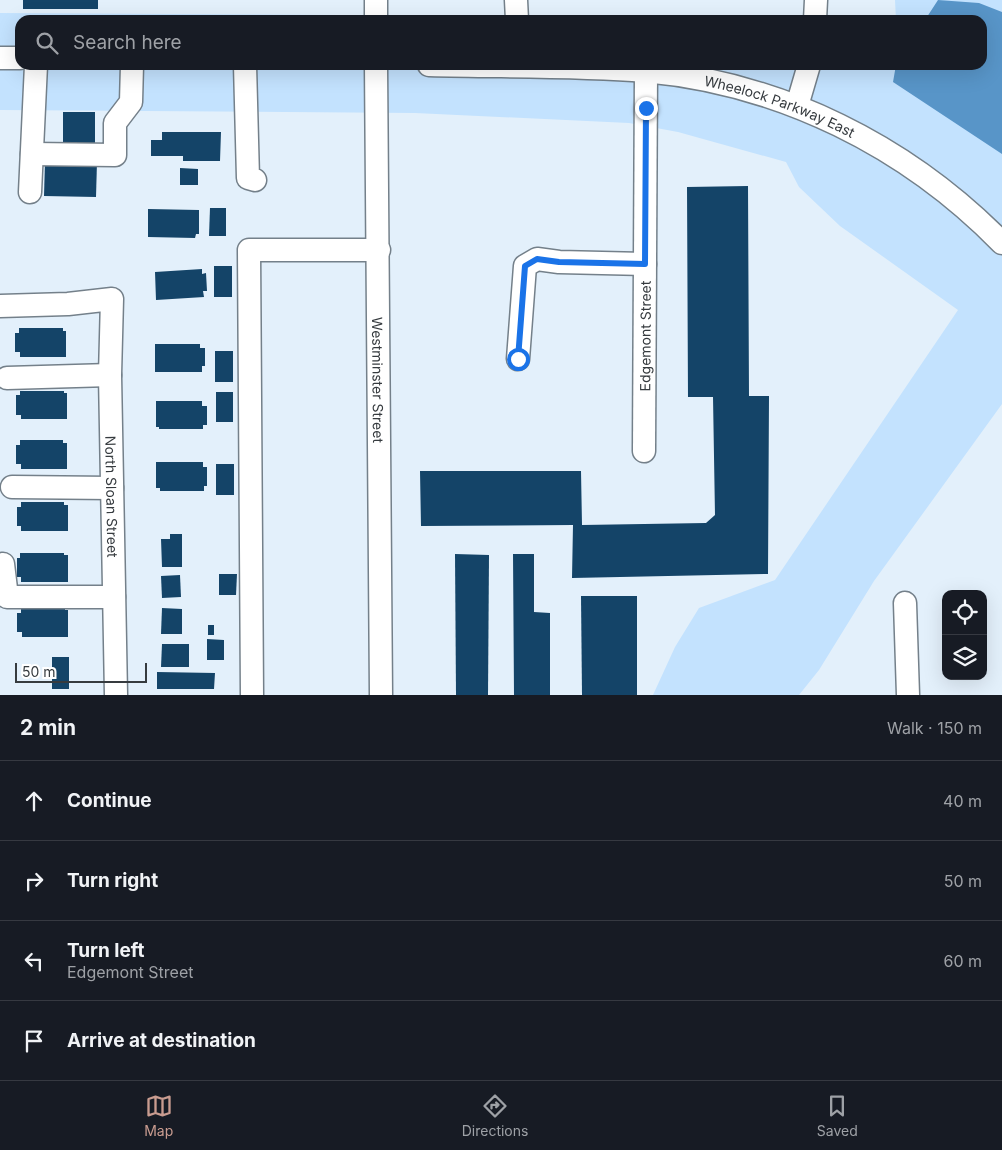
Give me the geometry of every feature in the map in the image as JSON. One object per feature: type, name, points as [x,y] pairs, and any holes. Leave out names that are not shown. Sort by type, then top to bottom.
[{"type":"street","points":[[376,0],[376,15]]},
{"type":"street","points":[[516,0],[517,15]]},
{"type":"street","points":[[815,15],[816,0]]},
{"type":"street","points":[[0,58],[15,58]]},
{"type":"street","points":[[30,192],[36,70]]},
{"type":"street","points":[[32,154],[115,155],[115,122],[131,102],[132,70]]},
{"type":"street","points":[[245,70],[248,178],[255,180]]},
{"type":"street","name":"Westminster Street","points":[[376,70],[379,250],[381,695]]},
{"type":"street","name":"Wheelock Parkway East","points":[[620,70],[646,71],[746,88],[797,106],[846,128],[910,165],[948,193],[1002,243]]},
{"type":"street","points":[[797,106],[808,70]]},
{"type":"street","name":"Edgemont Street","points":[[644,451],[646,71]]},
{"type":"street","points":[[252,695],[249,250],[379,250]]},
{"type":"street","points":[[518,359],[525,266],[537,259],[559,262],[645,264]]},
{"type":"street","name":"North Sloan Street","points":[[0,306],[68,304],[112,299],[110,375],[116,695]]},
{"type":"street","points":[[7,378],[110,375]]},
{"type":"street","points":[[12,488],[112,488]]},
{"type":"street","points":[[3,564],[7,597],[114,597]]},
{"type":"street","points":[[905,603],[908,695]]},
{"type":"shaded area","points":[[895,0],[1002,0],[1002,404],[874,581],[819,670],[799,695],[653,695],[675,647],[699,608],[775,580],[958,310],[840,226],[799,187],[786,162],[678,132],[629,123],[415,113],[0,110],[0,13],[345,15],[15,15],[15,70],[987,70],[987,15],[896,15]]},
{"type":"water","points":[[938,0],[979,3],[1002,12],[1002,154],[893,82],[895,70],[987,70],[987,15],[928,15]]},
{"type":"building","points":[[23,0],[98,0],[98,9],[23,9]]},
{"type":"building","points":[[63,112],[95,112],[95,150],[63,150]]},
{"type":"building","points":[[162,132],[221,132],[220,161],[183,161],[183,156],[151,156],[151,140],[162,140]]},
{"type":"building","points":[[45,161],[97,162],[96,197],[44,196]]},
{"type":"building","points":[[180,168],[198,169],[198,185],[180,185]]},
{"type":"building","points":[[748,186],[749,396],[769,396],[768,574],[572,578],[573,525],[421,526],[420,471],[581,471],[582,525],[706,523],[715,515],[713,397],[688,397],[687,187]]},
{"type":"building","points":[[210,208],[226,208],[226,236],[209,236]]},
{"type":"building","points":[[148,209],[199,210],[199,234],[196,234],[195,238],[148,237]]},
{"type":"building","points":[[214,266],[232,266],[232,297],[214,297]]},
{"type":"building","points":[[202,269],[202,274],[206,273],[207,291],[203,291],[204,297],[156,300],[155,272]]},
{"type":"building","points":[[19,328],[63,328],[63,331],[66,331],[66,357],[20,357],[20,352],[15,352],[15,333],[19,333]]},
{"type":"building","points":[[155,344],[200,344],[200,348],[205,348],[205,366],[202,366],[202,372],[155,372]]},
{"type":"building","points":[[215,351],[233,351],[233,382],[215,382]]},
{"type":"building","points":[[20,391],[64,391],[64,393],[67,393],[67,419],[21,419],[21,415],[16,415],[16,395],[20,395]]},
{"type":"building","points":[[216,392],[233,392],[233,422],[216,422]]},
{"type":"building","points":[[156,401],[202,401],[202,406],[207,406],[207,425],[203,425],[203,429],[159,429],[159,427],[156,427]]},
{"type":"building","points":[[20,440],[63,440],[63,443],[67,443],[67,469],[21,469],[21,464],[16,464],[16,445],[20,445]]},
{"type":"building","points":[[156,462],[203,462],[203,467],[207,467],[207,486],[204,486],[204,491],[160,491],[160,488],[156,488]]},
{"type":"building","points":[[216,464],[234,464],[234,495],[216,495]]},
{"type":"building","points":[[21,502],[64,502],[64,505],[68,505],[68,531],[21,531],[21,526],[17,526],[17,507],[21,507]]},
{"type":"building","points":[[170,534],[182,534],[182,567],[162,567],[161,539],[170,539]]},
{"type":"building","points":[[20,553],[64,553],[64,555],[68,555],[68,582],[21,582],[21,577],[17,577],[17,558],[20,558]]},
{"type":"building","points":[[455,554],[489,555],[488,695],[456,695]]},
{"type":"building","points":[[513,554],[534,554],[534,612],[550,613],[550,695],[514,695]]},
{"type":"building","points":[[219,574],[237,574],[236,595],[219,595]]},
{"type":"building","points":[[180,575],[181,597],[162,598],[161,576]]},
{"type":"building","points":[[581,596],[637,596],[637,695],[582,695]]},
{"type":"building","points":[[21,608],[65,608],[65,610],[68,610],[68,637],[22,637],[22,632],[17,632],[17,613],[21,613]]},
{"type":"building","points":[[162,608],[182,609],[182,634],[161,634]]},
{"type":"building","points":[[208,625],[214,625],[214,635],[208,635]]},
{"type":"building","points":[[207,639],[224,640],[224,660],[207,660]]},
{"type":"building","points":[[162,644],[189,644],[189,667],[161,667]]},
{"type":"building","points":[[52,657],[69,657],[69,689],[52,689]]},
{"type":"building","points":[[157,672],[215,673],[214,689],[157,689]]},
{"type":"route","points":[[518,359],[525,266],[537,259],[559,262],[645,264],[646,108]]}]
